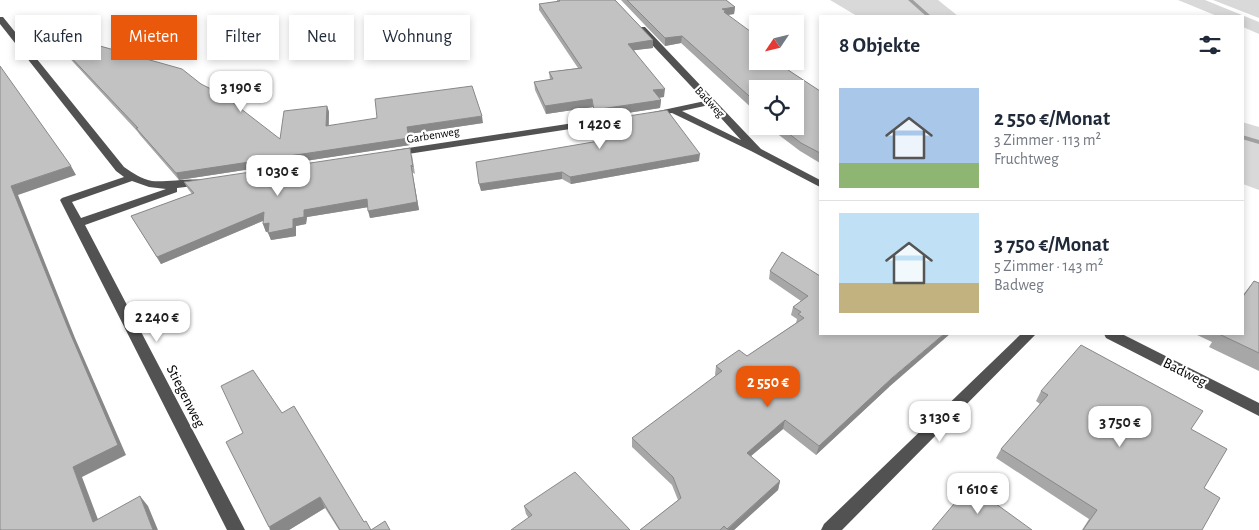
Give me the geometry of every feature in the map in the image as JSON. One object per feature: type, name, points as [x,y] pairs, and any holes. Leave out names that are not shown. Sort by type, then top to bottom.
[{"type":"street","points":[[0,19],[120,169],[130,178],[153,186],[214,180]]},
{"type":"street","name":"Badweg","points":[[634,20],[757,151],[819,183]]},
{"type":"street","points":[[645,116],[711,102]]},
{"type":"street","points":[[674,111],[757,151]]},
{"type":"street","name":"Garbenweg","points":[[384,155],[626,118]]},
{"type":"street","name":"Stiegenweg","points":[[130,178],[66,200],[236,530]]},
{"type":"street","points":[[78,223],[188,184]]},
{"type":"street","points":[[830,530],[1028,335]]},
{"type":"street","name":"Badweg","points":[[1113,335],[1259,410]]},
{"type":"shaded area","points":[[830,0],[938,0],[957,15],[855,15]]},
{"type":"shaded area","points":[[1178,0],[1205,0],[1242,15],[1215,15]]},
{"type":"shaded area","points":[[1213,0],[1259,0],[1259,18]]},
{"type":"shaded area","points":[[1244,16],[1259,22],[1259,34],[1244,27]]},
{"type":"shaded area","points":[[1244,123],[1259,127],[1259,190],[1244,184]]},
{"type":"building","points":[[559,0],[615,0],[653,40],[628,44],[665,89],[653,90],[661,100],[594,110],[592,99],[545,106],[534,82],[553,79],[549,72],[582,68],[539,4]]},
{"type":"building","points":[[627,0],[726,0],[735,7],[722,9],[726,11],[724,12],[749,30],[749,70],[788,70],[803,80],[749,80],[749,96],[682,36],[665,38]]},
{"type":"building","points":[[101,46],[111,49],[111,60],[150,60],[182,69],[201,84],[223,95],[280,139],[284,111],[327,106],[326,126],[377,118],[375,99],[472,86],[482,116],[407,127],[409,138],[176,173],[136,128],[138,128],[73,60],[101,60]]},
{"type":"building","points":[[0,66],[71,166],[11,186],[68,328],[118,445],[73,467],[93,522],[140,496],[153,530],[0,530]]},
{"type":"building","points":[[804,80],[819,90],[819,152],[791,135],[804,135]]},
{"type":"building","points":[[667,110],[700,154],[570,177],[562,172],[479,184],[476,162],[599,141],[596,121]]},
{"type":"building","points":[[410,148],[417,202],[368,211],[367,199],[304,210],[304,217],[293,219],[293,228],[268,233],[269,223],[263,224],[264,212],[157,257],[131,216],[194,193],[184,182]]},
{"type":"building","points":[[782,252],[819,275],[819,335],[943,335],[892,378],[819,446],[785,420],[747,453],[780,481],[727,529],[724,526],[720,530],[640,530],[681,498],[673,477],[632,438],[722,371],[716,366],[739,350],[747,356],[804,318],[798,314],[801,312],[793,307],[808,296],[770,271]]},
{"type":"building","points":[[1254,281],[1259,283],[1259,353],[1221,335],[1244,335],[1244,295]]},
{"type":"building","points":[[1081,345],[1203,411],[1191,429],[1227,449],[1204,488],[1220,498],[1202,530],[1083,530],[1097,510],[1001,449],[1048,395],[1041,391]]},
{"type":"building","points":[[253,370],[282,413],[294,406],[364,522],[366,521],[371,530],[340,530],[320,497],[269,527],[226,442],[243,433],[221,386]]},
{"type":"building","points":[[575,472],[630,530],[511,530],[532,515],[524,506]]},
{"type":"building","points":[[970,485],[1032,530],[932,530]]},
{"type":"building","points":[[385,521],[390,530],[371,530]]},
{"type":"waterway","points":[[910,0],[928,15]]},
{"type":"waterway","points":[[1244,138],[1259,142]]}]
